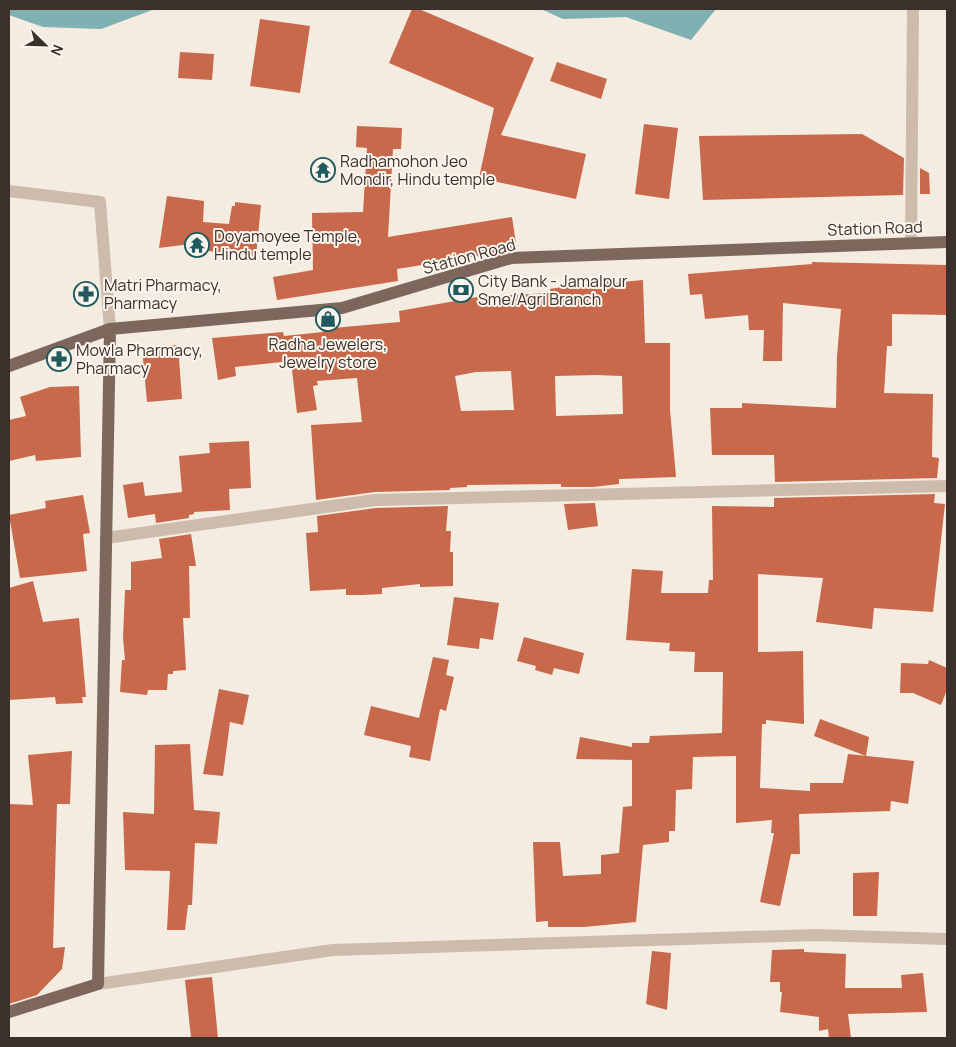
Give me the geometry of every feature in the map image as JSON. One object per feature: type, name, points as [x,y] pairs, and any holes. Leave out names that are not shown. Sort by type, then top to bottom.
[{"type":"main road","name":"Station Road","points":[[9,366],[110,329],[342,308],[511,258],[947,242]]},
{"type":"main road","points":[[9,1012],[98,984],[110,329]]},
{"type":"street","points":[[911,243],[913,9]]},
{"type":"street","points":[[9,191],[100,202],[110,329]]},
{"type":"street","points":[[106,538],[375,500],[947,486]]},
{"type":"street","points":[[98,984],[333,950],[815,935],[947,939]]},
{"type":"water","points":[[9,9],[155,9],[101,29],[43,27],[9,15]]},
{"type":"water","points":[[541,9],[716,9],[691,40],[626,17],[563,19]]},
{"type":"building","points":[[412,9],[419,9],[534,58],[501,135],[586,154],[576,199],[479,178],[494,108],[389,63]]},
{"type":"building","points":[[260,19],[310,26],[300,93],[250,86]]},
{"type":"building","points":[[180,52],[214,54],[212,80],[178,78]]},
{"type":"building","points":[[557,62],[607,79],[601,99],[550,81]]},
{"type":"building","points":[[644,124],[678,128],[669,199],[635,194]]},
{"type":"building","points":[[357,126],[402,128],[401,149],[393,149],[388,237],[512,217],[517,250],[397,269],[398,281],[277,300],[273,277],[313,270],[312,213],[363,212],[367,148],[356,147]]},
{"type":"building","points":[[862,134],[904,158],[903,195],[703,200],[699,136]]},
{"type":"building","points":[[920,168],[929,173],[930,194],[920,194]]},
{"type":"building","points":[[167,196],[204,201],[203,222],[229,224],[232,206],[235,206],[235,202],[261,205],[256,256],[199,250],[198,243],[159,248]]},
{"type":"building","points":[[812,262],[947,265],[947,315],[892,314],[892,346],[887,346],[884,393],[933,394],[932,457],[939,458],[937,478],[775,482],[774,455],[712,455],[710,408],[742,408],[742,403],[836,408],[837,356],[841,309],[783,303],[782,361],[763,361],[764,330],[749,330],[748,315],[705,319],[702,294],[690,295],[688,274],[812,264]]},
{"type":"building","points":[[611,279],[612,283],[643,280],[645,343],[670,343],[670,410],[676,477],[619,479],[619,484],[593,487],[561,487],[561,484],[467,485],[467,487],[450,488],[450,490],[375,492],[316,500],[311,425],[362,422],[357,378],[317,381],[318,385],[313,386],[317,410],[297,413],[291,361],[235,367],[236,376],[218,380],[212,338],[283,332],[284,336],[323,332],[322,329],[400,322],[399,311],[494,294],[494,296],[550,293],[550,289]],"holes":[[[511,371],[514,410],[461,411],[455,376],[476,372]],[[555,376],[622,376],[623,414],[556,416]]]},
{"type":"building","points":[[178,345],[182,399],[147,402],[142,348]]},
{"type":"building","points":[[79,386],[81,457],[36,461],[35,455],[9,461],[9,420],[26,416],[20,397],[50,387]]},
{"type":"building","points":[[249,441],[251,488],[229,489],[230,510],[194,512],[194,514],[189,515],[189,518],[156,523],[155,514],[128,518],[123,485],[143,482],[145,496],[182,492],[179,456],[210,453],[209,443]]},
{"type":"building","points":[[935,494],[934,503],[945,504],[933,612],[874,608],[872,629],[816,622],[823,578],[758,574],[758,652],[803,651],[804,724],[766,720],[766,724],[762,724],[760,788],[810,791],[810,783],[843,783],[848,754],[914,761],[908,804],[891,801],[890,811],[799,814],[800,854],[791,854],[780,906],[760,902],[774,833],[771,833],[772,820],[736,823],[736,756],[693,757],[692,789],[676,790],[675,831],[669,831],[669,842],[643,845],[636,922],[584,927],[548,927],[548,921],[536,922],[533,842],[560,842],[563,876],[601,874],[601,855],[619,853],[623,807],[632,806],[632,760],[576,759],[580,737],[632,747],[632,743],[649,743],[650,736],[722,733],[723,672],[694,672],[695,652],[669,651],[670,643],[626,640],[632,569],[663,571],[661,593],[708,593],[709,580],[713,580],[712,506],[774,507],[774,498]]},
{"type":"building","points":[[83,495],[90,533],[83,534],[87,571],[20,578],[9,515],[46,508],[45,501]]},
{"type":"building","points":[[595,503],[598,526],[568,530],[564,504]]},
{"type":"building","points":[[448,506],[446,531],[451,531],[450,552],[453,552],[453,586],[420,587],[420,584],[382,588],[382,594],[362,595],[346,595],[346,589],[310,591],[306,533],[318,532],[317,516],[376,508]]},
{"type":"building","points":[[191,534],[196,566],[189,566],[190,618],[183,618],[186,670],[173,671],[173,674],[168,674],[167,690],[148,690],[147,695],[120,692],[122,660],[125,660],[123,638],[125,590],[131,590],[131,562],[162,558],[159,539]]},
{"type":"building","points":[[33,581],[43,622],[79,618],[86,697],[82,697],[83,703],[56,704],[55,697],[9,700],[9,588]]},
{"type":"building","points":[[454,597],[499,603],[493,640],[480,638],[479,649],[447,645]]},
{"type":"building","points":[[524,637],[584,653],[579,674],[554,668],[552,675],[535,670],[536,666],[517,661]]},
{"type":"building","points":[[433,657],[449,660],[446,675],[454,677],[446,711],[440,709],[430,761],[409,757],[411,746],[364,735],[371,706],[419,718]]},
{"type":"building","points":[[929,660],[947,668],[947,690],[941,705],[913,693],[900,693],[901,663],[928,664]]},
{"type":"building","points":[[219,689],[249,695],[243,725],[230,722],[223,776],[203,774]]},
{"type":"building","points":[[820,719],[869,737],[866,756],[814,736]]},
{"type":"building","points":[[190,744],[194,810],[220,812],[217,844],[195,843],[192,905],[188,905],[185,930],[167,930],[170,871],[125,870],[123,812],[154,814],[155,745]]},
{"type":"building","points":[[72,751],[70,804],[57,804],[53,948],[65,947],[62,969],[37,995],[9,1004],[9,804],[33,805],[28,755]]},
{"type":"building","points":[[879,872],[877,916],[853,916],[853,873]]},
{"type":"building","points":[[804,949],[804,952],[846,954],[845,988],[902,988],[901,975],[923,973],[927,1012],[848,1014],[851,1038],[829,1038],[828,1029],[819,1031],[819,1017],[780,1012],[782,992],[780,992],[780,982],[770,982],[772,950]]},
{"type":"building","points":[[652,951],[671,953],[667,1010],[646,1004]]},
{"type":"building","points":[[212,977],[218,1038],[191,1038],[185,980]]},
{"type":"place","name":"Radhamohon Jeo Mondir, Hindu temple","points":[[323,170]]},
{"type":"place","name":"Doyamoyee Temple, Hindu temple","points":[[197,245]]},
{"type":"place","name":"City Bank - Jamalpur Sme/Agri Branch","points":[[461,290]]},
{"type":"place","name":"Matri Pharmacy, Pharmacy","points":[[86,294]]},
{"type":"place","name":"Radha Jewelers, Jewelry store","points":[[328,319]]},
{"type":"place","name":"Mowla Pharmacy, Pharmacy","points":[[59,359]]}]
